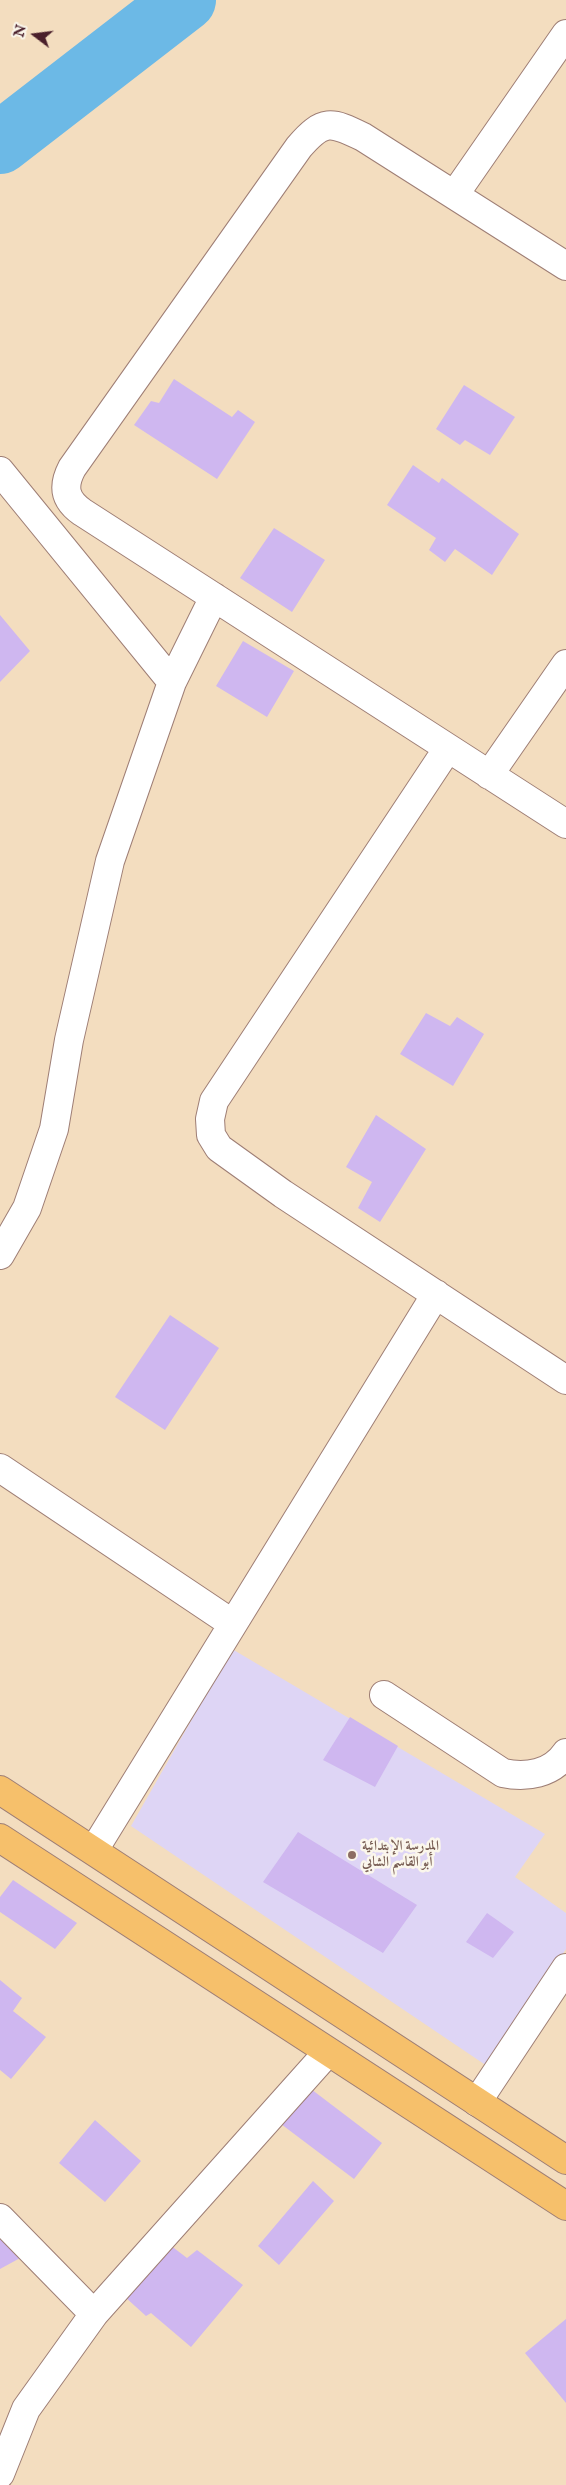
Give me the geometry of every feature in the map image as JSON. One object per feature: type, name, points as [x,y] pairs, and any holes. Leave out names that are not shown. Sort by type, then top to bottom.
[{"type":"main road","points":[[0,1790],[566,2160]]},
{"type":"main road","points":[[0,1838],[566,2206]]},
{"type":"street","points":[[455,194],[566,34]]},
{"type":"street","points":[[566,266],[455,194],[344,128],[329,124],[315,129],[299,147],[72,468],[65,487],[74,506],[566,824]]},
{"type":"street","points":[[0,471],[172,682]]},
{"type":"street","points":[[0,1254],[27,1208],[54,1129],[69,1040],[110,861],[172,682],[214,597]]},
{"type":"street","points":[[489,774],[566,664]]},
{"type":"street","points":[[448,748],[214,1101],[210,1119],[211,1135],[219,1148],[283,1194],[566,1380]]},
{"type":"street","points":[[94,1850],[436,1294]]},
{"type":"street","points":[[0,1468],[233,1624]]},
{"type":"street","points":[[384,1695],[503,1773],[522,1777],[538,1774],[562,1760],[566,1753]]},
{"type":"street","points":[[477,2102],[566,1968]]},
{"type":"street","points":[[0,2474],[26,2409],[94,2314],[328,2052]]},
{"type":"street","points":[[0,2218],[94,2314]]},
{"type":"shaded area","name":"المدرسة الإبتدائية أبو القاسم الشابي","points":[[232,1649],[545,1834],[515,1877],[566,1913],[566,1949],[490,2068],[131,1826]]},
{"type":"building","points":[[174,379],[232,417],[238,410],[255,422],[217,479],[134,425],[151,401],[159,403]]},
{"type":"building","points":[[464,385],[515,417],[490,455],[465,440],[460,445],[436,429]]},
{"type":"building","points":[[413,465],[439,483],[442,478],[519,534],[492,575],[455,549],[445,562],[429,550],[436,538],[387,505]]},
{"type":"building","points":[[274,528],[325,560],[292,612],[240,578]]},
{"type":"building","points":[[0,615],[30,651],[0,682]]},
{"type":"building","points":[[243,641],[294,671],[267,717],[216,686]]},
{"type":"building","points":[[426,1013],[450,1026],[457,1017],[484,1034],[453,1086],[400,1054]]},
{"type":"building","points":[[376,1115],[426,1149],[380,1222],[358,1208],[372,1182],[346,1167]]},
{"type":"building","points":[[170,1315],[219,1348],[165,1430],[115,1397]]},
{"type":"building","points":[[350,1717],[398,1746],[375,1787],[323,1760]]},
{"type":"building","points":[[298,1832],[417,1905],[383,1953],[263,1882]]},
{"type":"building","points":[[13,1880],[77,1923],[55,1949],[0,1912],[0,1897]]},
{"type":"building","points":[[487,1913],[514,1932],[493,1958],[466,1942]]},
{"type":"building","points":[[0,1980],[22,1998],[13,2011],[46,2037],[11,2079],[0,2070]]},
{"type":"building","points":[[307,2086],[382,2143],[354,2179],[277,2121]]},
{"type":"building","points":[[95,2120],[141,2161],[105,2202],[59,2163]]},
{"type":"building","points":[[313,2181],[334,2201],[279,2265],[258,2246]]},
{"type":"building","points":[[0,2232],[22,2257],[0,2269]]},
{"type":"building","points":[[170,2245],[187,2258],[197,2250],[243,2285],[191,2347],[151,2313],[146,2316],[125,2297]]},
{"type":"building","points":[[566,2319],[566,2403],[525,2353]]},
{"type":"waterway","points":[[0,143],[185,0]]},
{"type":"place","name":"المدرسة الإبتدائية أبو القاسم الشابي","points":[[352,1855]]}]
